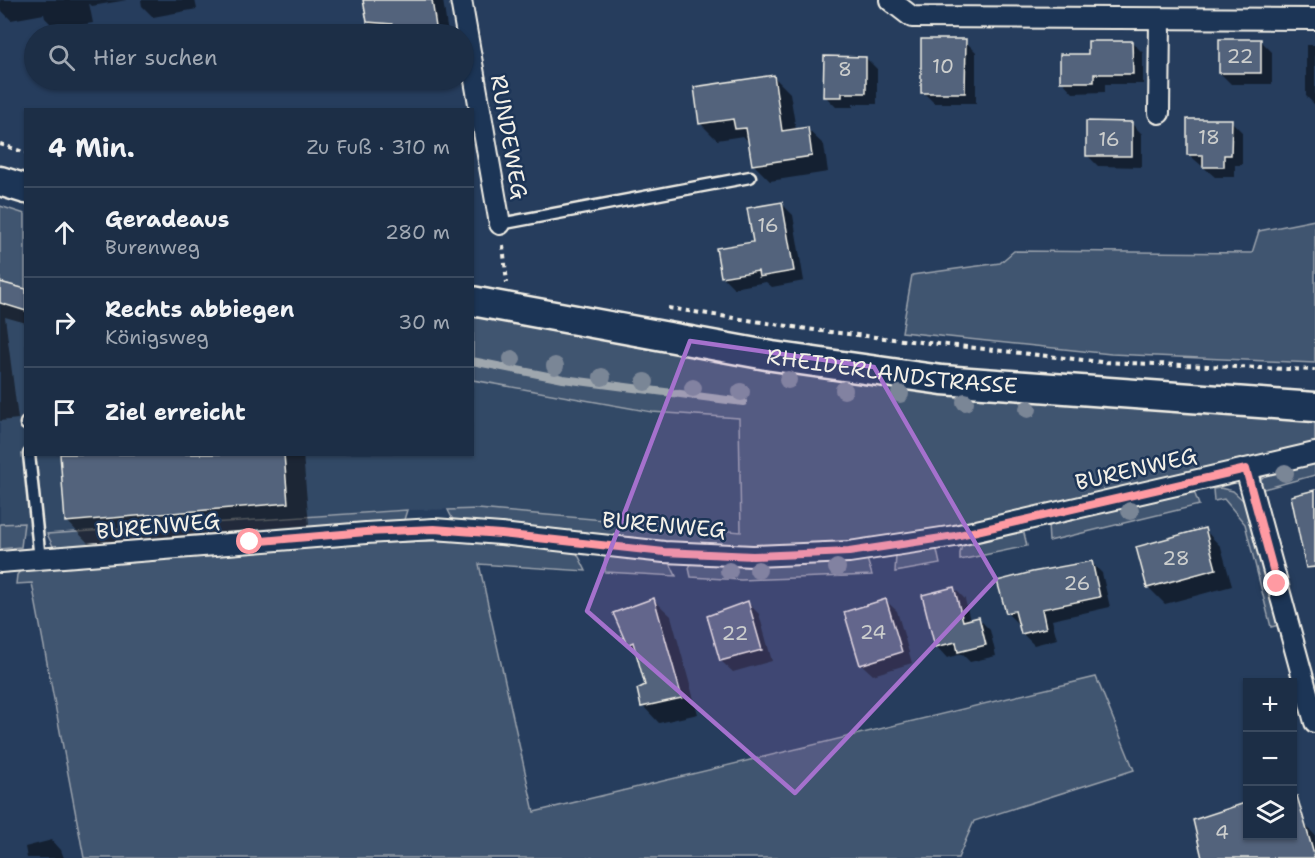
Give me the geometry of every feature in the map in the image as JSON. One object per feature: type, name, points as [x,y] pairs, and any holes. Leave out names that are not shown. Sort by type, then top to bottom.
[{"type":"main road","points":[[0,181],[24,188]]},
{"type":"main road","name":"RHEIDERLANDSTRASSE","points":[[474,301],[772,356],[942,380],[1315,407]]},
{"type":"street","name":"RUNDEWEG","points":[[461,0],[465,24]]},
{"type":"street","points":[[890,0],[912,17],[1315,19]]},
{"type":"street","points":[[1159,113],[1160,19]]},
{"type":"street","name":"RUNDEWEG","points":[[474,75],[500,224]]},
{"type":"street","name":"BURENWEG","points":[[0,562],[366,532],[434,529],[664,552],[753,556],[849,552],[955,536],[1315,453]]},
{"type":"street","points":[[1246,469],[1315,722]]},
{"type":"lane","points":[[500,224],[750,177]]},
{"type":"lane","points":[[29,456],[40,560]]},
{"type":"path","points":[[0,144],[24,152]]},
{"type":"path","name":"RUNDEWEG","points":[[500,224],[507,283]]},
{"type":"path","points":[[495,280],[518,285]]},
{"type":"path","points":[[658,306],[821,331],[1102,362],[1315,370]]},
{"type":"highlighted area","points":[[690,341],[874,367],[996,579],[795,793],[587,611]]},
{"type":"shaded area","points":[[0,206],[24,214],[24,289],[0,282]]},
{"type":"shaded area","points":[[1315,220],[1315,363],[1111,354],[902,332],[912,275],[1000,263],[1014,251],[1252,253],[1259,231]]},
{"type":"shaded area","points":[[0,275],[24,282],[24,456],[474,456],[474,380],[652,412],[739,418],[741,533],[478,509],[407,510],[0,537]]},
{"type":"shaded area","points":[[474,315],[643,347],[1315,416],[1315,445],[940,531],[853,544],[790,549],[716,547],[454,522],[448,510],[478,509],[741,532],[739,418],[652,412],[474,380]]},
{"type":"shaded area","points":[[1315,460],[1315,475],[1260,490],[1260,480],[1270,470]]},
{"type":"shaded area","points":[[1193,489],[1199,505],[1049,541],[1048,524]]},
{"type":"shaded area","points":[[1213,489],[1233,491],[1245,502],[1279,625],[1271,627],[1245,524],[1224,499],[1214,501]]},
{"type":"shaded area","points":[[407,510],[403,523],[54,548],[47,534]]},
{"type":"shaded area","points":[[24,523],[21,547],[0,549],[0,524]]},
{"type":"shaded area","points":[[1023,529],[1027,546],[960,560],[963,542]]},
{"type":"shaded area","points":[[465,540],[576,551],[586,571],[479,564],[534,812],[1096,677],[1134,770],[974,821],[958,858],[84,858],[32,583],[16,584],[17,575],[23,567],[347,544]]},
{"type":"shaded area","points":[[936,546],[940,564],[895,572],[896,555]]},
{"type":"shaded area","points":[[611,553],[669,561],[676,576],[605,572],[605,559]]},
{"type":"shaded area","points":[[867,559],[872,575],[741,580],[691,577],[689,568],[693,560],[796,564]]},
{"type":"building","points":[[363,0],[432,0],[436,24],[367,22]]},
{"type":"building","points":[[921,39],[966,39],[965,93],[921,93]]},
{"type":"building","points":[[1219,39],[1261,39],[1261,73],[1219,73]]},
{"type":"building","points":[[1088,41],[1132,41],[1133,74],[1094,74],[1094,82],[1060,82],[1060,54],[1088,54]]},
{"type":"building","points":[[824,56],[866,57],[866,93],[842,93],[842,97],[823,97]]},
{"type":"building","points":[[774,75],[782,131],[808,127],[812,156],[752,165],[746,128],[735,129],[733,119],[699,124],[694,87]]},
{"type":"building","points":[[1187,119],[1232,119],[1231,155],[1224,155],[1224,167],[1203,167],[1203,155],[1187,155]]},
{"type":"building","points":[[1086,121],[1132,122],[1132,156],[1086,156]]},
{"type":"building","points":[[782,202],[794,271],[759,277],[758,271],[721,277],[716,248],[753,242],[747,208]]},
{"type":"building","points":[[0,282],[24,288],[24,310],[0,303]]},
{"type":"building","points":[[60,456],[284,456],[288,503],[65,522]]},
{"type":"building","points":[[1315,490],[1315,567],[1306,568],[1291,496]]},
{"type":"building","points":[[1205,528],[1216,569],[1147,588],[1136,547]]},
{"type":"building","points":[[1092,561],[1100,597],[1042,609],[1046,628],[1021,634],[1015,611],[1006,613],[997,581]]},
{"type":"building","points":[[954,587],[963,621],[979,617],[986,645],[958,652],[956,642],[935,647],[922,595]]},
{"type":"building","points":[[654,598],[682,698],[641,707],[637,689],[645,685],[633,642],[627,645],[613,613]]},
{"type":"building","points":[[886,599],[902,652],[860,665],[844,612]]},
{"type":"building","points":[[748,601],[762,650],[720,661],[707,616]]},
{"type":"building","points":[[1297,796],[1315,858],[1202,858],[1193,820],[1243,804],[1243,840],[1297,840]]},
{"type":"waterway","points":[[474,361],[563,379],[743,402]]},
{"type":"route","points":[[250,542],[434,529],[664,552],[753,556],[849,552],[955,536],[1246,469],[1277,584]]}]
